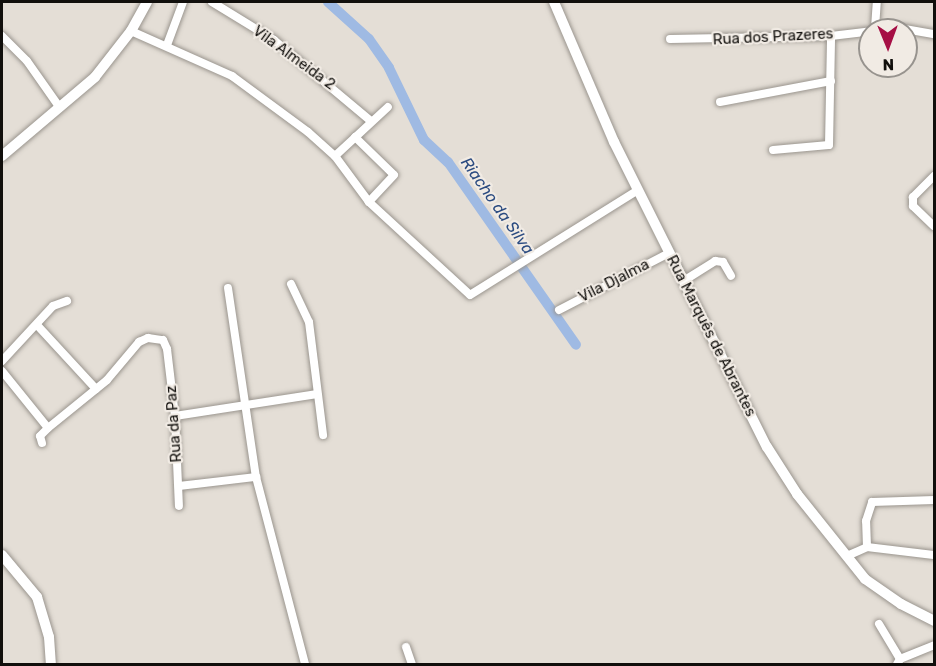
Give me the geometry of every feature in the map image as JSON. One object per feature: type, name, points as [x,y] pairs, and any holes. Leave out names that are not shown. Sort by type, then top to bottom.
[{"type":"street","points":[[2,156],[95,78],[131,31],[147,2]]},
{"type":"street","points":[[167,45],[183,2]]},
{"type":"street","name":"Vila Almeida 2","points":[[212,2],[274,40],[371,121]]},
{"type":"street","name":"Rua Marquês de Abrantes","points":[[554,2],[638,190],[767,447],[797,494],[847,556],[877,588],[934,621]]},
{"type":"street","points":[[876,18],[877,2]]},
{"type":"street","points":[[131,31],[167,45],[232,76],[335,156],[358,183],[369,202],[467,293],[476,292],[518,261],[638,190]]},
{"type":"street","name":"Rua dos Prazeres","points":[[670,39],[831,36],[858,31]]},
{"type":"street","name":"Rua dos Prazeres","points":[[918,32],[934,34]]},
{"type":"street","points":[[2,36],[27,61],[60,108]]},
{"type":"street","points":[[772,150],[825,148],[832,136],[831,36]]},
{"type":"street","points":[[720,102],[831,81]]},
{"type":"street","points":[[335,156],[388,107]]},
{"type":"street","points":[[355,137],[394,175],[369,202]]},
{"type":"street","points":[[934,176],[913,197],[917,214],[934,226]]},
{"type":"street","name":"Vila Djalma","points":[[559,310],[669,253]]},
{"type":"street","points":[[685,280],[715,261],[723,262],[731,276]]},
{"type":"street","points":[[291,284],[309,322],[316,394],[323,435]]},
{"type":"street","points":[[228,288],[256,477],[305,664]]},
{"type":"street","points":[[2,361],[54,306],[67,300]]},
{"type":"street","points":[[37,325],[96,389],[48,428],[40,436],[42,443]]},
{"type":"street","name":"Rua da Paz","points":[[96,389],[144,339],[154,337],[165,342],[176,416],[179,506]]},
{"type":"street","points":[[2,372],[48,428]]},
{"type":"street","points":[[176,416],[316,394]]},
{"type":"street","points":[[178,486],[256,477]]},
{"type":"street","points":[[867,547],[866,521],[872,502],[934,500]]},
{"type":"street","points":[[847,556],[867,547],[934,555]]},
{"type":"street","points":[[2,555],[37,597],[49,637],[51,664]]},
{"type":"street","points":[[879,624],[899,662],[934,645]]},
{"type":"street","points":[[406,647],[412,664]]},
{"type":"waterway","name":"Riacho da Silva","points":[[328,2],[369,39],[389,68],[424,140],[448,162],[576,345]]}]
